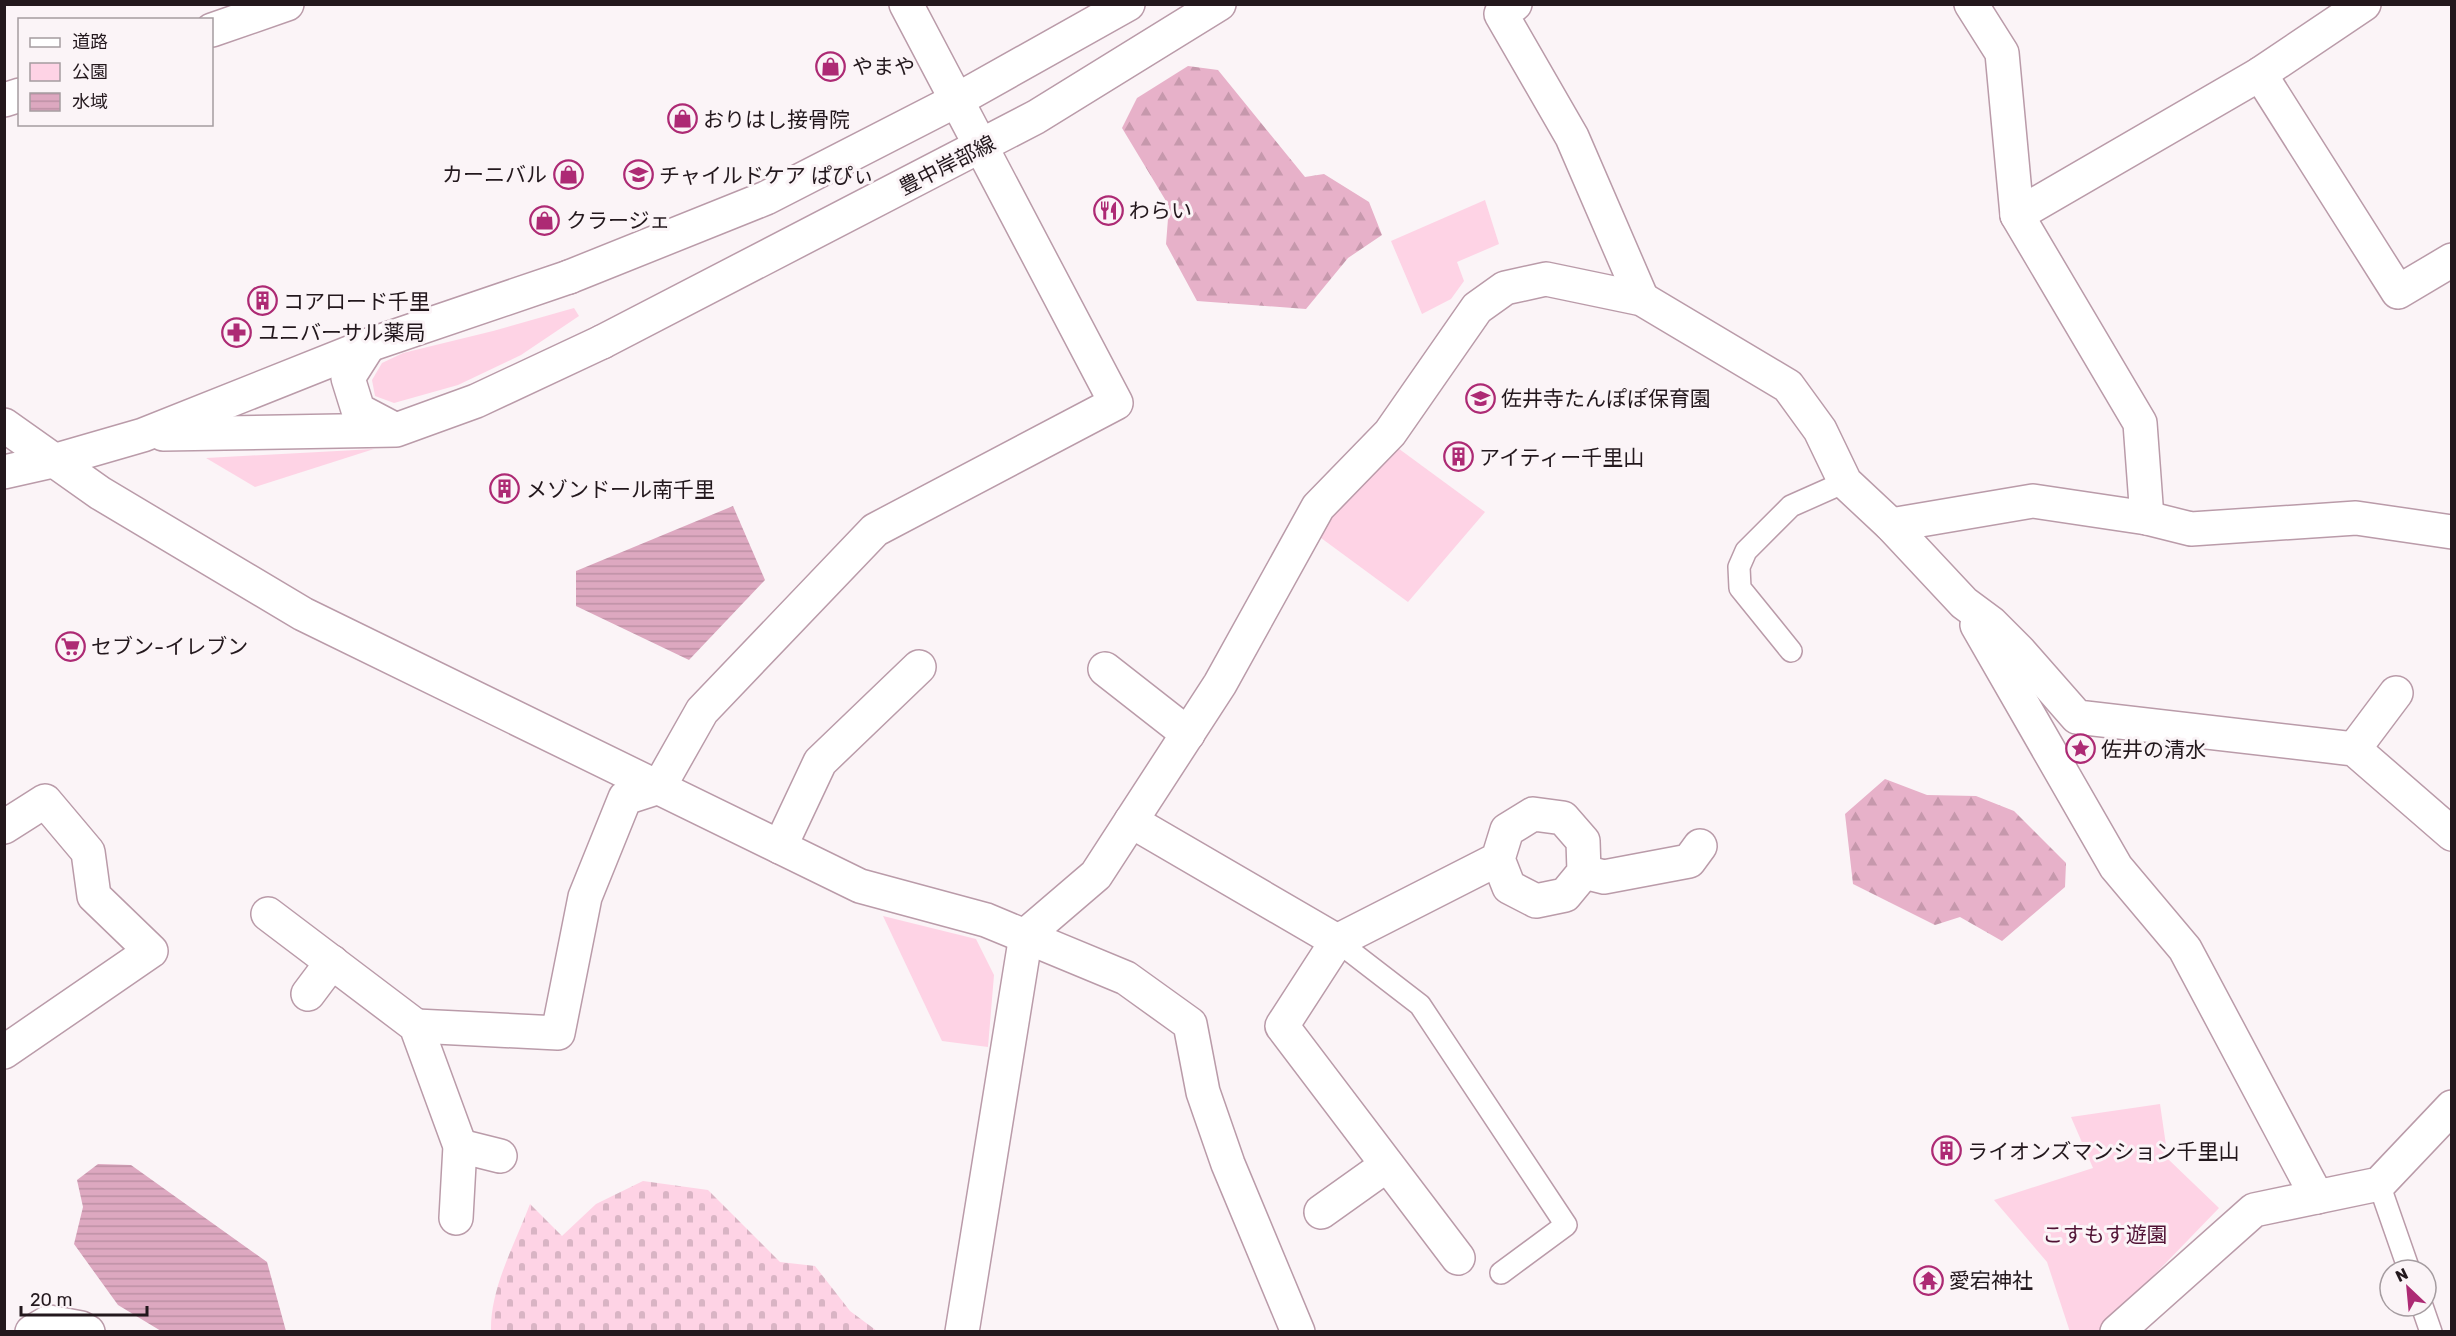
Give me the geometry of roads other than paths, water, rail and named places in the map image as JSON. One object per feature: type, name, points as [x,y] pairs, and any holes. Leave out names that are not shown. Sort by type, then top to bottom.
[{"type":"street","points":[[213,30],[286,4]]},
{"type":"street","points":[[416,1026],[558,1033],[585,897],[625,798],[659,787],[702,711],[875,530],[1116,403],[983,146],[906,4]]},
{"type":"street","points":[[4,472],[53,461],[143,435],[369,345],[570,277],[766,198],[957,100],[1128,4]]},
{"type":"street","name":"豊中岸部線","points":[[143,435],[396,430],[476,401],[602,342],[983,146],[1036,117],[1219,4]]},
{"type":"street","points":[[1515,4],[1501,14],[1572,137],[1642,298]]},
{"type":"street","points":[[1971,4],[2002,53],[2017,215],[2140,423],[2147,518]]},
{"type":"street","points":[[2017,215],[2260,74],[2364,4]]},
{"type":"street","points":[[2260,74],[2398,292],[2451,260]]},
{"type":"street","points":[[962,1332],[1026,935],[1096,875],[1220,684],[1318,507],[1390,433],[1477,308],[1505,288],[1546,279],[1642,298],[1788,386],[1820,430],[1845,482],[1890,525],[1964,603],[1991,623],[2019,651],[2077,717],[2354,749],[2451,834]]},
{"type":"street","points":[[369,345],[348,378],[358,410],[396,430]]},
{"type":"street","points":[[4,425],[100,493],[303,614],[860,886],[987,920],[1126,978],[1190,1024],[1203,1092],[1228,1164],[1298,1332]]},
{"type":"street","points":[[1890,525],[2033,501],[2147,518],[2191,530],[2356,518],[2451,532]]},
{"type":"street","points":[[1964,603],[2116,867],[2185,949],[2317,1197]]},
{"type":"street","points":[[780,846],[820,762],[919,667]]},
{"type":"street","points":[[1105,669],[1188,734]]},
{"type":"street","points":[[2354,749],[2396,693]]},
{"type":"street","points":[[4,827],[45,801],[88,852],[94,896],[151,951],[4,1052]]},
{"type":"street","points":[[1533,814],[1563,819],[1583,841],[1584,872],[1565,895],[1536,901],[1509,887],[1498,859],[1507,830],[1533,814]]},
{"type":"street","points":[[1131,821],[1336,941]]},
{"type":"street","points":[[1584,872],[1604,878],[1689,861],[1700,846]]},
{"type":"street","points":[[1458,1258],[1282,1026],[1336,941],[1498,859]]},
{"type":"street","points":[[268,915],[416,1026],[460,1146],[456,1218]]},
{"type":"street","points":[[308,994],[332,962]]},
{"type":"street","points":[[2117,1332],[2254,1210],[2379,1184],[2451,1107]]},
{"type":"street","points":[[460,1146],[500,1156]]},
{"type":"street","points":[[1321,1212],[1387,1165]]},
{"type":"street","points":[[32,1332],[49,1322],[81,1328],[88,1332]]},
{"type":"lane","points":[[1791,651],[1740,588],[1739,567],[1746,551],[1791,506],[1845,482]]},
{"type":"lane","points":[[1336,941],[1420,1005],[1566,1225],[1501,1273]]},
{"type":"lane","points":[[2379,1184],[2405,1258]]},
{"type":"water","points":[[733,506],[765,580],[689,660],[576,606],[576,571]]},
{"type":"water","points":[[98,1164],[131,1165],[267,1262],[286,1331],[161,1331],[118,1305],[74,1244],[83,1207],[77,1180]]},
{"type":"place","name":"やまや","points":[[831,66]]},
{"type":"place","name":"おりはし接骨院","points":[[682,119]]},
{"type":"place","name":"カーニバル","points":[[568,174]]},
{"type":"place","name":"チャイルドケア ぱぴぃ","points":[[638,175]]},
{"type":"place","name":"わらい","points":[[1108,210]]},
{"type":"place","name":"クラージェ","points":[[545,220]]},
{"type":"place","name":"コアロード千里","points":[[262,301]]},
{"type":"place","name":"ユニバーサル薬局","points":[[237,332]]},
{"type":"place","name":"佐井寺たんぽぽ保育園","points":[[1480,398]]},
{"type":"place","name":"アイティー千里山","points":[[1458,457]]},
{"type":"place","name":"メゾンドール南千里","points":[[505,489]]},
{"type":"place","name":"セブン-イレブン","points":[[70,646]]},
{"type":"place","name":"佐井の清水","points":[[2080,749]]},
{"type":"place","name":"ライオンズマンション千里山","points":[[1946,1151]]},
{"type":"place","name":"愛宕神社","points":[[1928,1280]]},
{"type":"park label","name":"こすもす遊園","points":[[2105,1234]]}]
